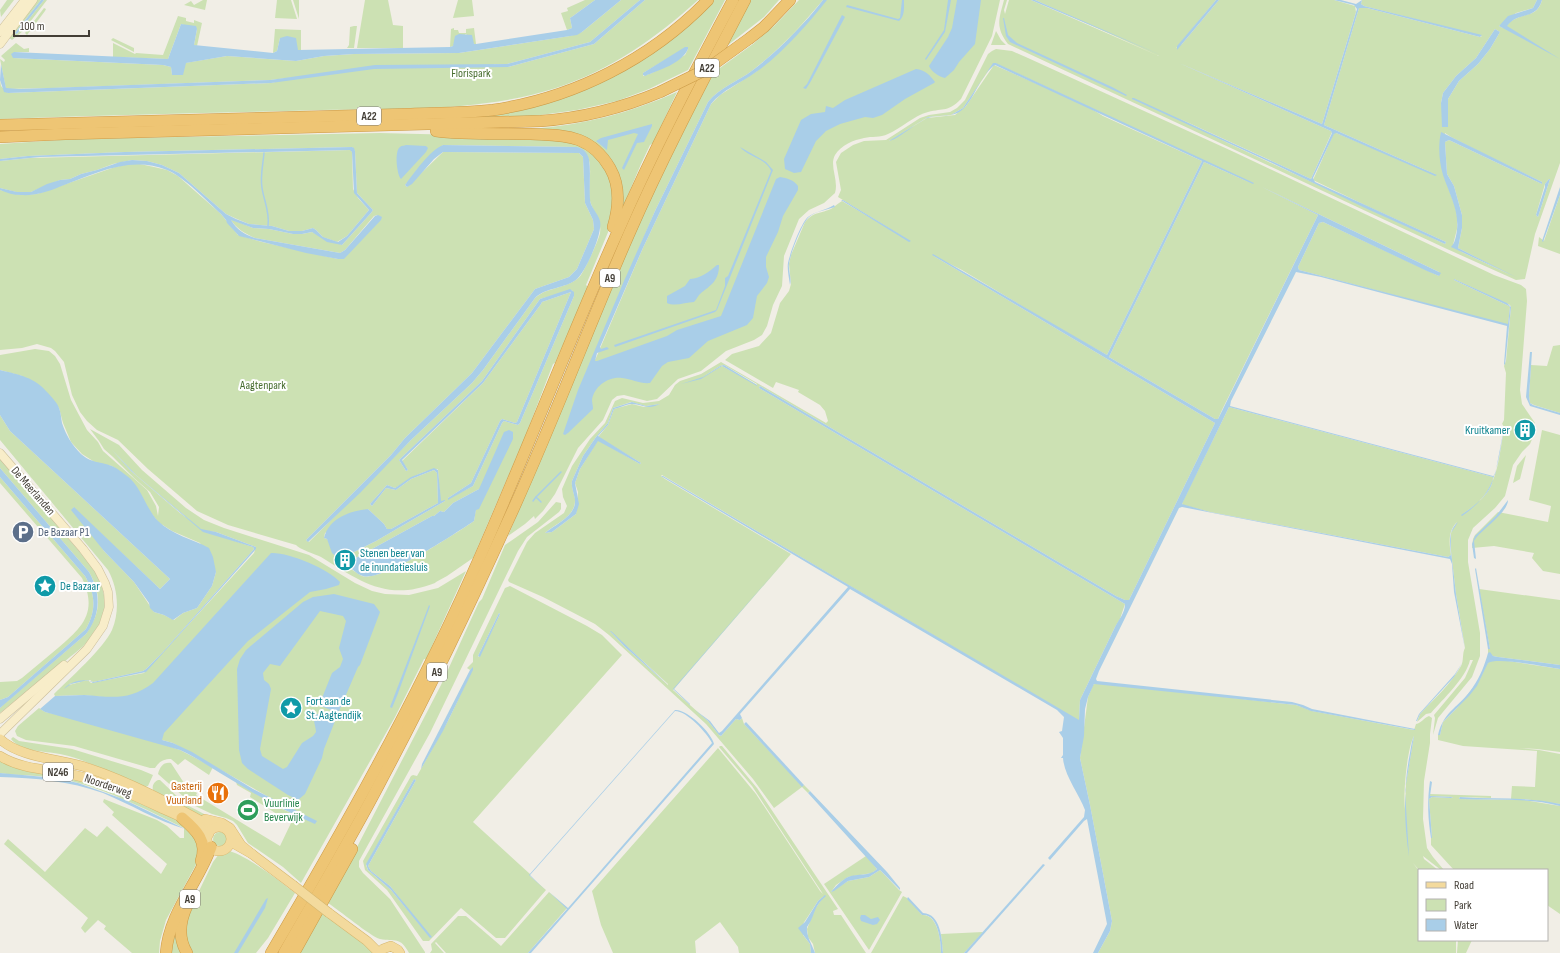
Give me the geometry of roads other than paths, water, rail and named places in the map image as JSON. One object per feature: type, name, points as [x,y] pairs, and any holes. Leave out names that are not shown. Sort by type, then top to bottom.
[{"type":"highway","name":"A22","points":[[0,126],[469,112],[514,106],[562,93],[614,70],[639,56],[674,31],[708,0]]},
{"type":"highway","name":"A9","points":[[271,953],[369,779],[445,633],[486,544],[597,278],[653,156],[733,0]]},
{"type":"highway","name":"A9","points":[[284,953],[382,779],[445,657],[506,526],[561,400],[587,332],[663,160],[745,0]]},
{"type":"highway","name":"A22","points":[[0,137],[65,134],[516,123],[556,120],[588,115],[660,92],[679,84],[706,68],[750,38],[764,27],[790,0]]},
{"type":"highway","name":"A22","points":[[396,126],[442,132],[557,135],[580,141],[588,145],[607,163],[612,172],[618,191],[617,214],[597,278]]},
{"type":"highway","name":"A9","points":[[294,953],[375,803],[382,779]]},
{"type":"highway","points":[[182,814],[195,828],[202,843],[202,859],[196,878]]},
{"type":"highway","name":"A9","points":[[166,953],[170,927],[196,878],[222,846]]},
{"type":"highway","name":"A9","points":[[187,953],[182,942],[181,933],[184,913],[193,893],[222,846]]},
{"type":"highway","name":"A9","points":[[262,953],[301,902]]},
{"type":"main road","points":[[0,32],[25,0]]},
{"type":"main road","points":[[0,44],[34,0]]},
{"type":"main road","name":"De Meerlanden","points":[[0,453],[83,549],[98,569],[108,592],[109,607],[106,620],[99,634],[87,650],[0,734]]},
{"type":"main road","name":"De Meerlanden","points":[[0,719],[86,647],[99,634]]},
{"type":"main road","name":"Noorderweg","points":[[0,738],[8,744],[25,752],[62,760],[112,777],[182,814],[196,824],[212,831]]},
{"type":"main road","name":"Noorderweg","points":[[0,756],[13,763],[26,767],[73,775],[116,788],[182,814],[230,828],[241,845],[261,863],[381,952],[391,946],[400,953]]},
{"type":"main road","name":"N246","points":[[212,831],[218,827],[225,829],[230,834],[222,846]]},
{"type":"main road","points":[[212,831],[208,840],[222,846]]},
{"type":"main road","name":"Noorderweg","points":[[222,846],[252,854]]},
{"type":"main road","name":"Noorderweg","points":[[222,846],[261,863]]},
{"type":"water","points":[[41,0],[44,0],[17,34],[15,33]]},
{"type":"water","points":[[595,0],[621,0],[577,35],[459,53],[354,54],[324,56],[296,61],[227,56],[186,63],[183,75],[172,75],[171,67],[163,65],[13,58],[11,54],[14,52],[168,59],[181,24],[196,26],[197,29],[194,45],[273,53],[277,51],[280,38],[287,36],[296,38],[298,50],[450,47],[453,46],[455,36],[459,34],[472,35],[474,44],[476,44],[567,30],[572,28],[570,18]]},
{"type":"water","points":[[640,0],[645,0],[594,44],[508,67],[374,69],[271,83],[8,93],[4,92],[0,80],[1,64],[6,88],[19,89],[270,80],[375,65],[507,64],[590,42]]},
{"type":"water","points":[[823,0],[827,0],[803,29],[775,57],[756,72],[715,99],[711,104],[642,250],[600,347],[601,349],[607,347],[609,349],[597,353],[595,361],[667,336],[677,330],[721,316],[776,179],[780,177],[785,178],[796,184],[798,186],[798,190],[783,216],[778,232],[766,257],[766,267],[769,277],[767,283],[757,296],[753,318],[747,325],[708,341],[689,358],[668,362],[662,366],[650,383],[617,378],[607,380],[599,386],[593,395],[593,409],[568,433],[565,435],[563,434],[578,390],[624,281],[655,211],[708,102],[718,92],[748,74],[763,62],[799,28]]},
{"type":"water","points":[[902,0],[904,0],[904,11],[899,21],[846,7],[847,5],[898,19],[900,18]]},
{"type":"water","points":[[948,0],[951,0],[945,32],[926,60],[925,59],[944,30]]},
{"type":"water","points":[[957,0],[981,0],[975,44],[954,70],[945,78],[936,74],[929,66],[948,37],[952,28]]},
{"type":"water","points":[[1031,0],[1035,0],[1161,55]]},
{"type":"water","points":[[1216,0],[1219,0],[1177,50],[1177,46]]},
{"type":"water","points":[[1334,0],[1341,0],[1356,4],[1362,0],[1361,4],[1364,6],[1482,35],[1480,37],[1367,8],[1359,8],[1324,125],[1437,175],[1435,176],[1336,133],[1334,134],[1313,178],[1315,182],[1446,242],[1445,244],[1132,99],[1134,98],[1311,179],[1332,133],[1331,131],[1179,63],[1322,124],[1357,9],[1354,5]]},
{"type":"water","points":[[1537,0],[1542,0],[1536,11],[1511,21],[1507,26],[1560,59],[1499,26],[1508,16],[1533,8]]},
{"type":"water","points":[[842,15],[845,17],[811,81],[806,89],[803,88],[807,84]]},
{"type":"water","points":[[1003,18],[1008,35],[1017,43],[1127,95],[1126,96],[1010,42],[1006,36]]},
{"type":"water","points":[[1495,29],[1500,32],[1490,49],[1478,64],[1459,81],[1448,99],[1448,127],[1442,127],[1441,103],[1443,93],[1456,76],[1476,58]]},
{"type":"water","points":[[685,47],[688,47],[688,49],[685,54],[675,63],[645,76],[643,75],[643,73]]},
{"type":"water","points":[[993,63],[996,63],[1254,183],[1253,184],[1204,162],[1109,357],[1215,419],[1218,419],[1318,215],[1262,187],[1441,273],[1439,276],[1427,271],[1323,222],[1319,223],[1298,267],[1299,270],[1508,324],[1509,306],[1454,279],[1507,303],[1511,307],[1505,365],[1507,326],[1321,277],[1296,272],[1231,401],[1230,406],[1493,476],[1494,475],[1493,480],[1493,477],[1229,407],[1182,504],[1210,512],[1448,557],[1451,555],[1450,541],[1451,534],[1451,551],[1456,594],[1465,649],[1454,592],[1452,564],[1450,559],[1182,507],[1179,508],[1099,671],[1096,679],[1097,681],[1292,702],[1312,709],[1415,730],[1311,711],[1296,705],[1094,684],[1088,697],[1085,709],[1084,736],[1080,758],[1112,921],[1110,931],[1098,953],[1093,953],[1107,924],[1087,819],[1050,860],[1048,858],[1084,817],[1085,810],[1066,771],[1063,758],[1061,758],[1063,755],[1063,738],[1059,732],[1062,731],[1064,717],[1057,710],[850,589],[740,714],[742,718],[740,720],[736,719],[721,736],[719,735],[708,721],[695,710],[710,721],[719,733],[722,731],[848,587],[661,476],[1079,720],[1080,700],[1123,613],[1125,604],[759,388],[760,386],[1116,596],[1129,600],[1215,423],[932,255],[933,254],[1107,355],[1202,161],[995,65],[983,78]]},
{"type":"water","points":[[916,69],[927,73],[935,82],[905,99],[882,115],[873,118],[865,117],[840,124],[826,131],[816,141],[801,172],[794,173],[785,169],[784,159],[801,120],[811,114],[825,112],[826,106],[833,108],[845,100]]},
{"type":"water","points":[[982,79],[965,107],[956,114],[951,115],[963,108]]},
{"type":"water","points":[[652,124],[644,142],[637,143],[624,170],[622,168],[638,134],[634,133],[608,140],[607,150],[596,141],[601,138]]},
{"type":"water","points":[[916,125],[893,140],[889,141]]},
{"type":"water","points":[[1441,132],[1542,182],[1542,184],[1449,140],[1445,142],[1447,174],[1454,186],[1462,215],[1462,228],[1458,248],[1516,277],[1451,247],[1456,236],[1457,220],[1454,205],[1443,175],[1439,154]]},
{"type":"water","points":[[406,145],[426,146],[428,148],[401,179],[397,168],[397,153],[400,147]]},
{"type":"water","points":[[443,145],[577,147],[583,150],[589,159],[590,202],[600,221],[599,234],[593,252],[581,275],[577,279],[567,285],[539,294],[535,298],[472,383],[411,440],[360,493],[308,542],[306,540],[391,455],[405,438],[472,373],[535,289],[569,277],[577,269],[594,229],[593,220],[585,203],[583,157],[579,153],[443,152],[434,159],[412,184],[407,187],[405,185],[422,162]]},
{"type":"water","points":[[352,147],[355,151],[357,193],[373,210],[342,245],[327,242],[312,232],[293,234],[269,229],[253,228],[231,220],[241,231],[255,238],[340,253],[345,250],[375,216],[378,215],[382,217],[381,220],[344,259],[306,253],[239,236],[221,214],[181,178],[167,170],[153,166],[139,164],[112,168],[36,194],[16,195],[0,190],[0,188],[17,192],[31,192],[47,184],[70,179],[120,162],[132,160],[147,161],[162,165],[179,173],[226,214],[236,219],[249,224],[272,226],[289,231],[302,231],[313,228],[323,237],[338,242],[347,236],[369,210],[354,193],[352,152],[350,150],[40,157],[0,161],[0,159],[28,156],[125,152]]},
{"type":"water","points":[[740,147],[766,162],[773,170],[717,310],[615,347],[614,345],[716,310],[725,286],[725,278],[728,276],[771,171],[765,163],[747,153]]},
{"type":"water","points":[[1549,179],[1538,217],[1536,215],[1545,184]]},
{"type":"water","points":[[1560,187],[1560,195],[1543,242],[1542,241]]},
{"type":"water","points":[[841,200],[843,200],[911,241],[909,242]]},
{"type":"water","points":[[834,205],[835,207],[818,212]]},
{"type":"water","points":[[818,212],[806,220],[797,239],[789,266],[791,280],[790,285],[788,263],[802,225],[808,217]]},
{"type":"water","points":[[719,265],[719,270],[716,279],[694,302],[677,304],[667,303],[667,296],[685,286],[690,279],[705,274]]},
{"type":"water","points":[[570,289],[574,292],[574,296],[520,423],[518,425],[504,421],[502,423],[473,486],[448,500],[448,498],[471,483],[500,421],[502,419],[515,423],[517,422],[571,292],[542,302],[483,383],[402,460],[408,470],[406,471],[399,460],[482,381],[540,299]]},
{"type":"water","points":[[1530,352],[1532,352],[1529,396],[1530,403],[1560,413],[1560,415],[1530,406],[1526,397]]},
{"type":"water","points":[[724,365],[757,386],[722,366],[701,379],[681,384],[703,377],[720,366]]},
{"type":"water","points":[[0,370],[26,377],[43,388],[57,404],[60,410],[65,432],[81,454],[93,461],[108,464],[122,472],[132,480],[158,521],[170,530],[209,548],[213,557],[216,572],[212,586],[197,608],[183,613],[173,620],[154,612],[150,608],[149,603],[134,582],[104,551],[71,510],[74,507],[160,589],[170,579],[10,431],[0,415]]},
{"type":"water","points":[[632,402],[646,406],[660,404],[648,407],[630,404],[614,409],[608,425],[598,436],[641,463],[640,464],[598,441],[580,469],[575,483],[579,504],[576,514],[552,532],[545,533],[569,515],[572,511],[575,500],[572,481],[583,456],[596,437],[608,423],[613,408]]},
{"type":"water","points":[[1504,428],[1500,452],[1496,469]]},
{"type":"water","points":[[509,430],[513,432],[513,439],[479,509],[476,510],[474,521],[452,536],[386,572],[372,576],[363,576],[342,563],[349,558],[352,560],[434,516],[440,511],[444,512],[453,503],[479,489],[504,432]]},
{"type":"water","points":[[112,450],[136,475],[201,529],[216,532],[256,547],[256,549],[146,672],[93,683],[89,681],[93,682],[143,671],[146,669],[163,652],[254,549],[253,547],[203,532],[131,471]]},
{"type":"water","points":[[0,468],[89,572],[96,588],[98,603],[94,619],[86,634],[0,708],[0,700],[8,697],[86,629],[92,615],[93,595],[85,576],[0,477]]},
{"type":"water","points":[[434,468],[438,470],[441,501],[445,501],[376,541],[352,553],[349,555],[349,558],[342,562],[332,553],[327,539],[324,538],[330,525],[347,514],[368,509],[384,524],[387,529],[391,529],[438,503],[437,473],[434,470],[411,479],[396,490],[386,488],[372,506],[370,504],[387,485],[395,488],[411,477]]},
{"type":"water","points":[[1493,480],[1490,489],[1481,500],[1484,496]]},
{"type":"water","points":[[1481,500],[1462,516],[1461,515],[1471,508]]},
{"type":"water","points":[[1508,500],[1507,505],[1500,515],[1474,541],[1476,559],[1474,558],[1472,544],[1475,536],[1496,516]]},
{"type":"water","points":[[271,553],[287,555],[308,562],[335,577],[340,582],[339,585],[310,592],[248,641],[164,733],[162,740],[173,743],[192,752],[253,789],[317,821],[315,824],[243,787],[196,758],[180,750],[45,712],[40,709],[55,696],[84,695],[112,697],[128,695],[136,693],[153,683]]},
{"type":"water","points":[[786,559],[674,689],[690,705],[673,689]]},
{"type":"water","points":[[1476,568],[1490,649],[1488,649]]},
{"type":"water","points":[[334,594],[374,604],[380,612],[360,665],[339,711],[333,711],[321,706],[320,703],[332,673],[340,667],[343,659],[339,648],[346,621],[343,616],[320,611],[280,666],[270,664],[263,673],[264,680],[269,684],[271,689],[260,749],[262,756],[283,769],[287,767],[302,743],[313,736],[316,732],[314,718],[317,714],[331,718],[335,721],[322,758],[305,794],[298,800],[248,769],[242,763],[239,750],[237,669],[240,659],[246,650],[303,602],[313,597]]},
{"type":"water","points":[[429,605],[430,606],[392,708],[390,707]]},
{"type":"water","points":[[499,613],[500,614],[480,657],[478,656]]},
{"type":"water","points":[[611,631],[668,685],[625,647]]},
{"type":"water","points":[[1490,652],[1493,656],[1498,657],[1560,665],[1560,669],[1502,661],[1493,661],[1488,663],[1477,686],[1443,722],[1448,714],[1473,687],[1482,670],[1488,653]]},
{"type":"water","points":[[1462,663],[1454,677],[1420,714],[1416,721],[1419,714],[1455,674]]},
{"type":"water","points":[[473,667],[473,670],[443,731],[421,769],[422,764],[470,670]]},
{"type":"water","points":[[86,680],[71,684],[64,689],[67,686],[74,682]]},
{"type":"water","points":[[675,710],[686,713],[698,722],[709,734],[714,744],[531,953],[528,953],[567,909],[549,892],[568,908],[712,743],[701,728],[691,718],[675,711],[530,875],[545,890],[529,875]]},
{"type":"water","points":[[746,722],[804,785],[802,787],[744,724]]},
{"type":"water","points":[[1443,722],[1440,735],[1438,735],[1441,727]]},
{"type":"water","points":[[1414,736],[1406,786],[1408,766]]},
{"type":"water","points":[[0,773],[56,778],[78,783],[123,799],[185,829],[164,822],[113,797],[90,789],[52,781],[0,777]]},
{"type":"water","points":[[414,779],[416,780],[368,866],[371,871],[390,886],[432,937],[430,938],[391,890],[368,870],[366,864]]},
{"type":"water","points":[[1430,781],[1432,782],[1430,796],[1453,797],[1432,797],[1429,799],[1432,838],[1428,810]]},
{"type":"water","points":[[810,791],[887,872],[900,890],[880,870],[869,877],[848,881],[831,892],[848,877],[867,874],[877,869],[808,793]]},
{"type":"water","points":[[1405,794],[1409,857],[1405,818]]},
{"type":"water","points":[[1460,797],[1535,800],[1560,804],[1560,806],[1535,801],[1459,799]]},
{"type":"water","points":[[1043,864],[1045,865],[967,953],[964,953]]},
{"type":"water","points":[[825,895],[826,896],[818,904],[807,927],[808,937],[815,953],[811,953],[810,944],[798,928],[805,922],[818,901]]},
{"type":"water","points":[[908,897],[923,913],[929,914],[937,922],[941,934],[943,953],[941,953],[938,929],[932,918],[922,915],[907,899]]},
{"type":"water","points":[[268,898],[265,908],[238,953],[234,953],[266,899]]},
{"type":"water","points":[[861,915],[865,915],[871,919],[878,917],[880,920],[877,924],[873,925],[861,921]]},
{"type":"waterway","points":[[264,153],[261,184],[268,211],[268,226]]},
{"type":"waterway","points":[[541,502],[536,497],[561,472]]},
{"type":"waterway","points":[[533,501],[536,497]]},
{"type":"place","name":"Kruitkamer","points":[[1525,430]]},
{"type":"place","name":"De Bazaar P1","points":[[23,532]]},
{"type":"place","name":"Stenen beer van de inundatiesluis","points":[[345,560]]},
{"type":"place","name":"De Bazaar","points":[[45,586]]},
{"type":"place","name":"Fort aan de St. Aagtendijk","points":[[291,708]]},
{"type":"place","name":"Gasterij Vuurland","points":[[218,793]]},
{"type":"place","name":"Vuurlinie Beverwijk","points":[[248,810]]},
{"type":"park label","name":"Florispark","points":[[471,73]]},
{"type":"park label","name":"Aagtenpark","points":[[263,385]]}]
